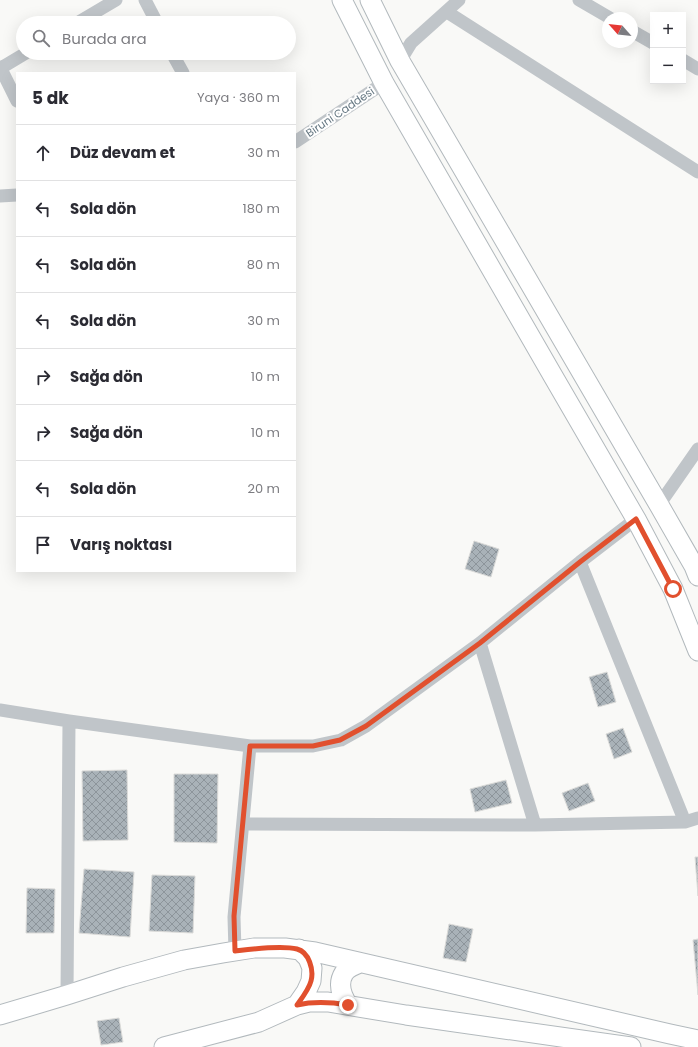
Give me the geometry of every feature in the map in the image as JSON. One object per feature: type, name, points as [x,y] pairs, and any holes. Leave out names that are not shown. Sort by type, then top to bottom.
[{"type":"street","points":[[89,16],[116,0]]},
{"type":"street","points":[[145,0],[153,16]]},
{"type":"street","points":[[342,0],[384,83],[556,383],[636,519],[673,589],[698,651]]},
{"type":"street","points":[[370,0],[400,61],[659,505],[694,566],[698,576]]},
{"type":"street","points":[[384,83],[411,43],[459,0]]},
{"type":"street","points":[[579,0],[602,13]]},
{"type":"street","points":[[447,12],[698,172]]},
{"type":"street","points":[[638,34],[650,41]]},
{"type":"street","points":[[16,58],[0,67],[16,99]]},
{"type":"street","points":[[176,60],[182,72]]},
{"type":"street","points":[[686,62],[698,69]]},
{"type":"street","name":"Biruni Caddesi","points":[[296,141],[384,83]]},
{"type":"street","points":[[0,196],[16,195]]},
{"type":"street","points":[[659,505],[698,449]]},
{"type":"street","points":[[0,710],[250,746],[313,746],[340,740],[366,726],[480,643],[636,519]]},
{"type":"street","points":[[580,562],[685,822]]},
{"type":"street","points":[[480,643],[535,824]]},
{"type":"street","points":[[67,995],[69,721]]},
{"type":"street","points":[[235,951],[234,916],[250,746]]},
{"type":"street","points":[[243,824],[535,824],[685,822],[698,818]]},
{"type":"street","points":[[0,1015],[184,960],[254,948],[285,948],[299,949],[360,962],[698,1040]]},
{"type":"street","points":[[297,1005],[306,992],[311,981],[312,968],[308,958],[299,949]]},
{"type":"street","points":[[348,1005],[340,988],[341,981],[344,972],[360,962]]},
{"type":"street","points":[[173,1046],[259,1022],[297,1005],[309,1002],[328,1002],[630,1047]]},
{"type":"building","points":[[474,541],[499,549],[491,577],[465,569]]},
{"type":"building","points":[[607,672],[616,702],[598,707],[589,677]]},
{"type":"building","points":[[623,728],[632,752],[614,759],[606,734]]},
{"type":"building","points":[[127,770],[128,840],[83,841],[82,771]]},
{"type":"building","points":[[174,774],[218,774],[217,843],[174,842]]},
{"type":"building","points":[[506,780],[512,803],[475,812],[470,789]]},
{"type":"building","points":[[588,783],[595,801],[569,811],[562,793]]},
{"type":"building","points":[[695,857],[698,857],[698,896]]},
{"type":"building","points":[[84,869],[134,872],[130,937],[79,933]]},
{"type":"building","points":[[152,875],[195,876],[193,933],[149,931]]},
{"type":"building","points":[[27,888],[55,889],[54,933],[26,933]]},
{"type":"building","points":[[449,924],[473,929],[466,962],[443,958]]},
{"type":"building","points":[[698,939],[698,995],[693,940]]},
{"type":"building","points":[[119,1018],[123,1042],[101,1045],[97,1021]]},
{"type":"route","points":[[348,1005],[328,1002],[309,1002],[297,1005],[306,992],[311,981],[312,968],[308,958],[299,949],[254,948],[235,951],[234,916],[250,746],[313,746],[340,740],[366,726],[480,643],[636,519],[673,589]]}]
